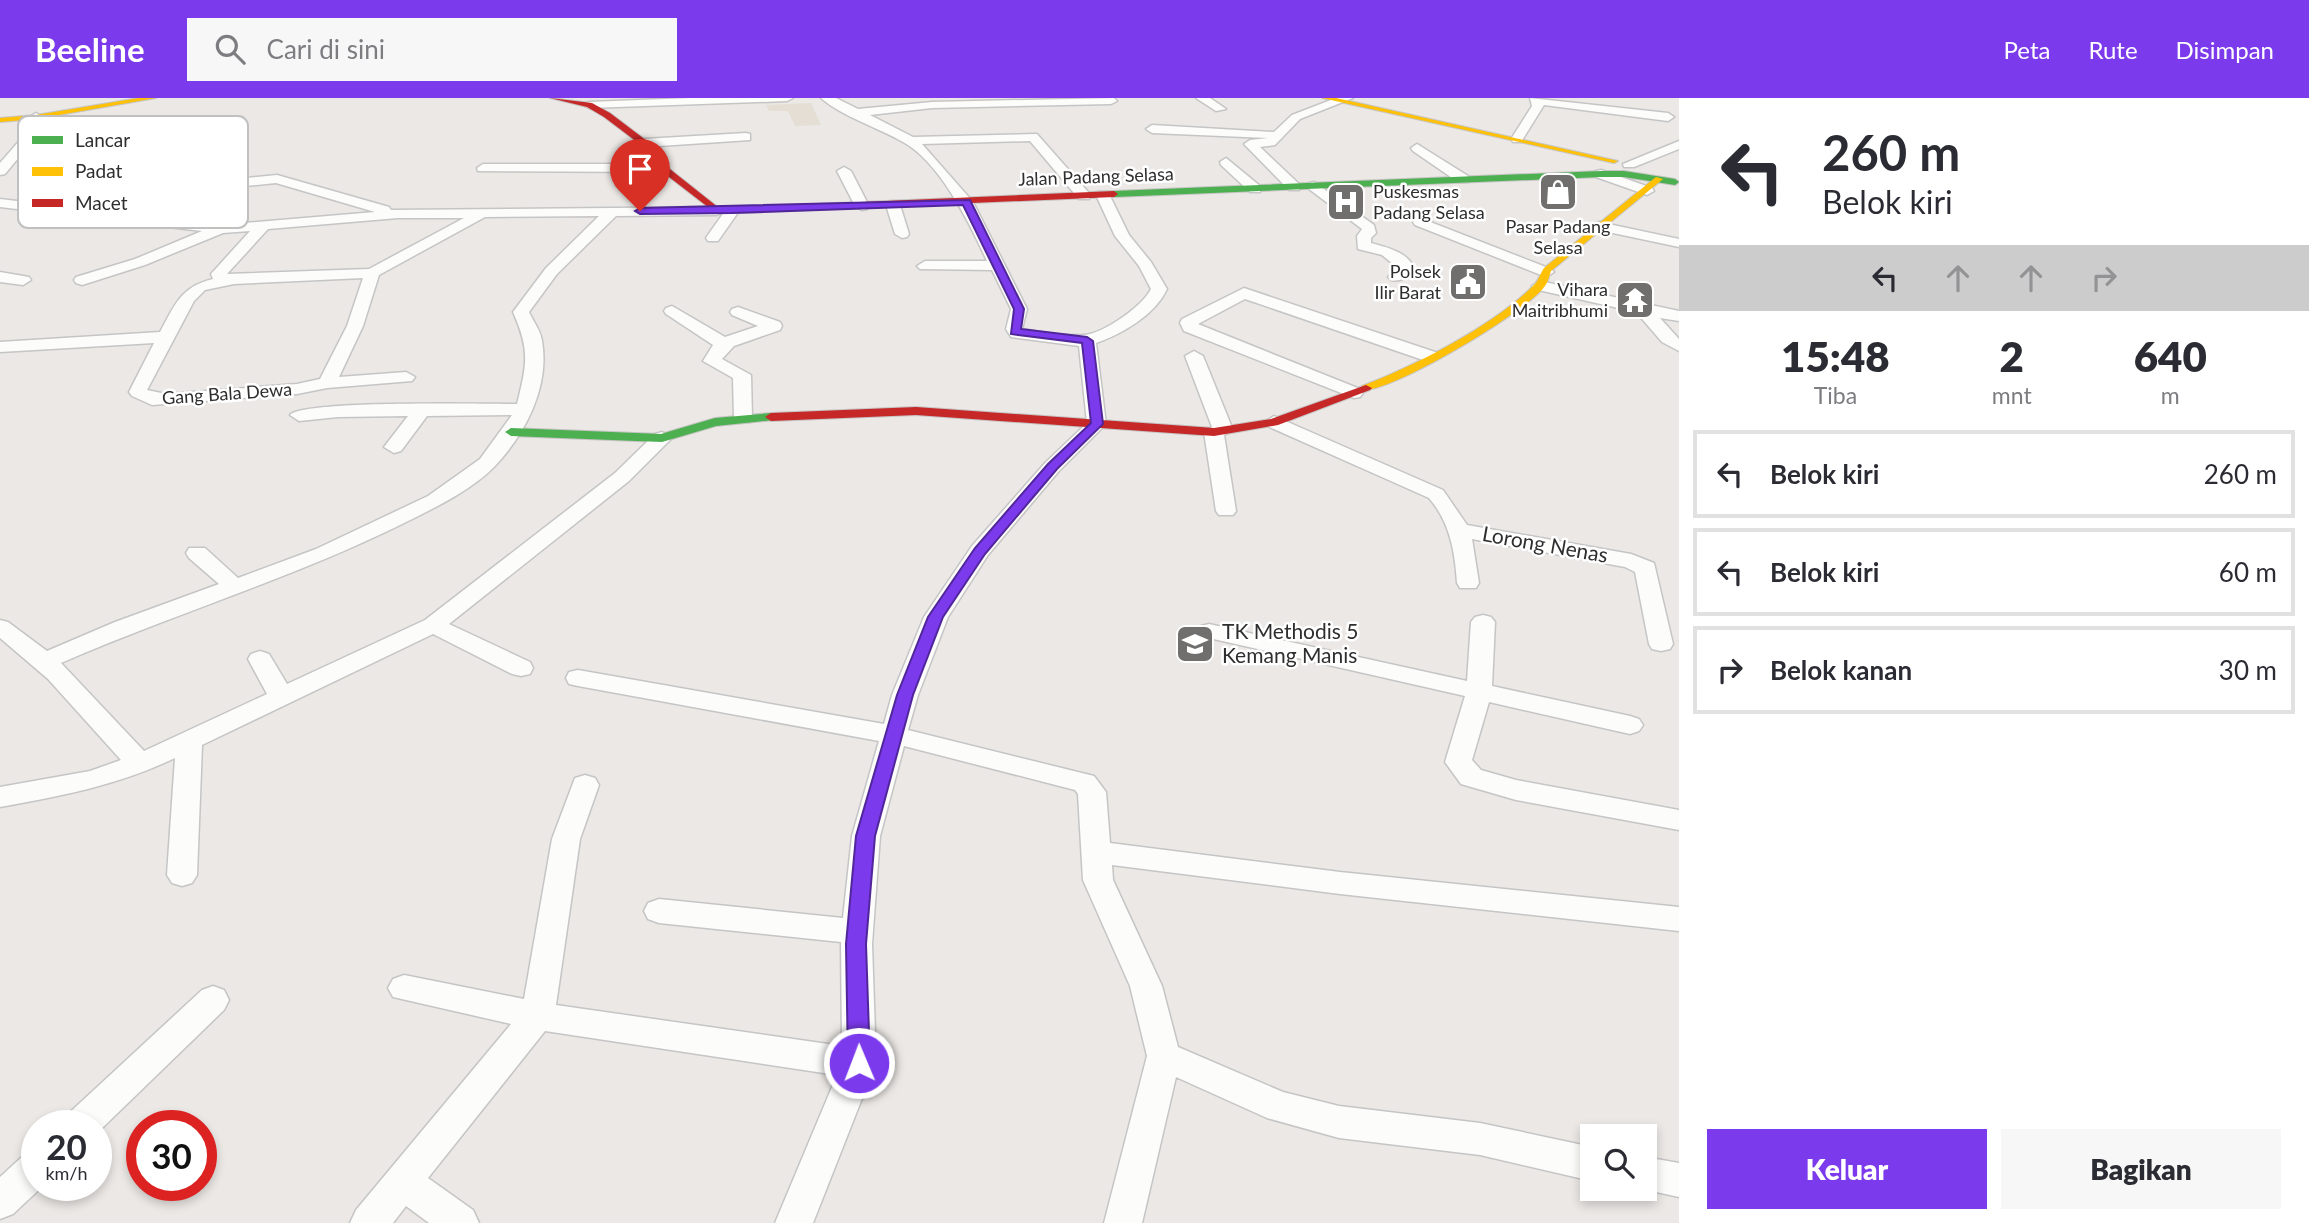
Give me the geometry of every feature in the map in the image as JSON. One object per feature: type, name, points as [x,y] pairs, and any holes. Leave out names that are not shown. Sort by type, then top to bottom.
[{"type":"street","points":[[42,116],[152,98]]},
{"type":"street","points":[[554,98],[589,105],[787,98]]},
{"type":"street","points":[[827,98],[911,141],[966,202],[1019,309],[1015,332],[1087,341],[1145,308],[1157,297],[1159,289],[1146,265],[1122,236],[1103,195]]},
{"type":"street","points":[[858,113],[1019,100],[1111,101],[1108,98]]},
{"type":"street","points":[[1202,98],[1220,109]]},
{"type":"street","points":[[1326,98],[1345,100],[1591,156],[1627,169],[1679,145]]},
{"type":"street","points":[[1294,187],[1250,145],[1271,142],[1296,117],[1345,100]]},
{"type":"street","points":[[1517,139],[1538,106],[1536,100],[1674,114]]},
{"type":"street","points":[[1640,101],[1674,114]]},
{"type":"street","points":[[589,105],[611,117],[643,142],[663,168],[725,211]]},
{"type":"street","points":[[875,122],[983,113]]},
{"type":"street","points":[[611,117],[655,114]]},
{"type":"street","points":[[0,120],[18,118]]},
{"type":"street","points":[[1152,129],[1189,128],[1279,135]]},
{"type":"street","points":[[643,142],[746,137]]},
{"type":"street","points":[[911,141],[1033,137],[1084,195]]},
{"type":"street","points":[[1417,148],[1463,179]]},
{"type":"street","points":[[0,171],[18,150]]},
{"type":"street","points":[[1226,162],[1255,189]]},
{"type":"street","points":[[482,168],[663,168]]},
{"type":"street","name":"Jalan Padang Selasa","points":[[725,211],[1601,174],[1627,169],[1654,174],[1679,183]]},
{"type":"street","points":[[844,171],[862,206]]},
{"type":"street","points":[[1601,174],[1647,191]]},
{"type":"street","points":[[511,432],[662,438],[715,422],[743,418],[916,411],[1219,431],[1274,422],[1401,375],[1498,320],[1599,226],[1647,191],[1654,174],[1679,176]]},
{"type":"street","points":[[248,181],[277,178],[398,214]]},
{"type":"street","points":[[1314,186],[1369,228],[1364,236],[1363,247],[1387,252],[1406,266],[1406,271],[1396,277]]},
{"type":"street","points":[[0,204],[18,206]]},
{"type":"street","points":[[893,205],[902,234]]},
{"type":"street","points":[[45,661],[123,627],[324,554],[435,500],[487,463],[525,409],[533,376],[534,340],[521,312],[538,285],[560,260],[613,211]]},
{"type":"street","points":[[248,226],[398,214],[725,211]]},
{"type":"street","points":[[713,237],[725,211]]},
{"type":"street","name":"Gang Bala Dewa","points":[[327,383],[270,392],[152,399],[138,392],[163,337],[187,298],[200,287],[221,280],[372,272],[482,213]]},
{"type":"street","points":[[1420,222],[1543,279],[1646,311],[1679,316]]},
{"type":"street","points":[[221,280],[219,274],[222,269],[264,225]]},
{"type":"street","points":[[1599,226],[1679,243]]},
{"type":"street","points":[[211,228],[231,228]]},
{"type":"street","points":[[82,280],[140,262],[220,229]]},
{"type":"street","points":[[925,266],[998,265]]},
{"type":"street","points":[[327,383],[355,326],[372,272]]},
{"type":"street","points":[[0,277],[23,280]]},
{"type":"street","points":[[1354,393],[1190,327],[1188,323],[1244,293],[1432,357]]},
{"type":"street","points":[[672,311],[723,344]]},
{"type":"street","points":[[1646,311],[1666,338],[1679,346]]},
{"type":"street","points":[[738,312],[774,326],[723,344],[715,352],[712,361],[741,375],[743,418]]},
{"type":"street","points":[[0,347],[163,337]]},
{"type":"street","points":[[1087,341],[1097,424]]},
{"type":"street","points":[[1194,356],[1219,431],[1226,511]]},
{"type":"street","points":[[327,383],[406,377]]},
{"type":"street","points":[[299,415],[338,411],[525,409]]},
{"type":"street","points":[[394,447],[422,410]]},
{"type":"street","name":"Lorong Nenas","points":[[1274,422],[1428,489],[1449,506],[1460,530],[1631,561],[1646,568],[1661,644]]},
{"type":"street","points":[[794,1223],[859,1063],[857,932],[866,836],[905,695],[936,617],[980,551],[1052,467],[1097,424]]},
{"type":"street","points":[[0,797],[93,780],[140,764],[433,625],[622,477],[662,438]]},
{"type":"street","points":[[1460,530],[1468,583]]},
{"type":"street","points":[[197,553],[234,586]]},
{"type":"street","points":[[1483,622],[1479,692],[1458,762],[1472,777],[1516,790],[1679,820]]},
{"type":"street","points":[[433,625],[521,668]]},
{"type":"street","points":[[0,627],[27,644],[45,661],[140,764]]},
{"type":"street","points":[[1209,631],[1630,725]]},
{"type":"street","points":[[260,659],[281,697]]},
{"type":"street","points":[[578,678],[894,735],[1084,783],[1092,792],[1098,880],[1146,986],[1164,1056],[1123,1223]]},
{"type":"street","points":[[182,875],[189,741]]},
{"type":"street","points":[[369,1223],[538,1016],[566,839],[584,785]]},
{"type":"street","points":[[1096,852],[1340,883],[1679,919]]},
{"type":"street","points":[[659,911],[857,932]]},
{"type":"street","points":[[404,988],[538,1016],[859,1063]]},
{"type":"street","points":[[97,1110],[214,1000]]},
{"type":"street","points":[[1164,1056],[1279,1107],[1327,1119],[1480,1139],[1580,1161]]},
{"type":"street","points":[[1657,1176],[1679,1180]]},
{"type":"street","points":[[0,1201],[21,1182]]},
{"type":"street","points":[[404,1182],[460,1223]]},
{"type":"shaded area","points":[[811,103],[821,125],[795,126],[788,111],[769,111],[766,105]]},
{"type":"traffic: fast","points":[[1114,194],[1601,174],[1624,174],[1675,182]]},
{"type":"traffic: fast","points":[[511,432],[662,438],[715,422],[771,417]]},
{"type":"traffic: slow","points":[[42,116],[152,98]]},
{"type":"traffic: slow","points":[[1326,98],[1614,161]]},
{"type":"traffic: slow","points":[[0,120],[18,118]]},
{"type":"traffic: slow","points":[[1366,388],[1401,375],[1498,320],[1540,286],[1547,270],[1659,179]]},
{"type":"traffic: jam","points":[[554,98],[589,105],[607,115],[644,143],[663,168],[717,211],[1114,194]]},
{"type":"traffic: jam","points":[[771,417],[916,411],[1214,432],[1274,422],[1366,388]]},
{"type":"place","name":"Pasar Padang Selasa","points":[[1558,192]]},
{"type":"place","name":"Puskesmas Padang Selasa","points":[[1346,202]]},
{"type":"place","name":"Polsek Ilir Barat","points":[[1468,282]]},
{"type":"place","name":"Vihara Maitribhumi","points":[[1635,300]]},
{"type":"place","name":"TK Methodis 5 Kemang Manis","points":[[1195,644]]},
{"type":"route","points":[[640,211],[732,211],[966,202],[1019,309],[1015,332],[1087,341],[1097,424],[1052,467],[980,551],[936,617],[905,695],[866,836],[856,944],[859,1063]]}]
